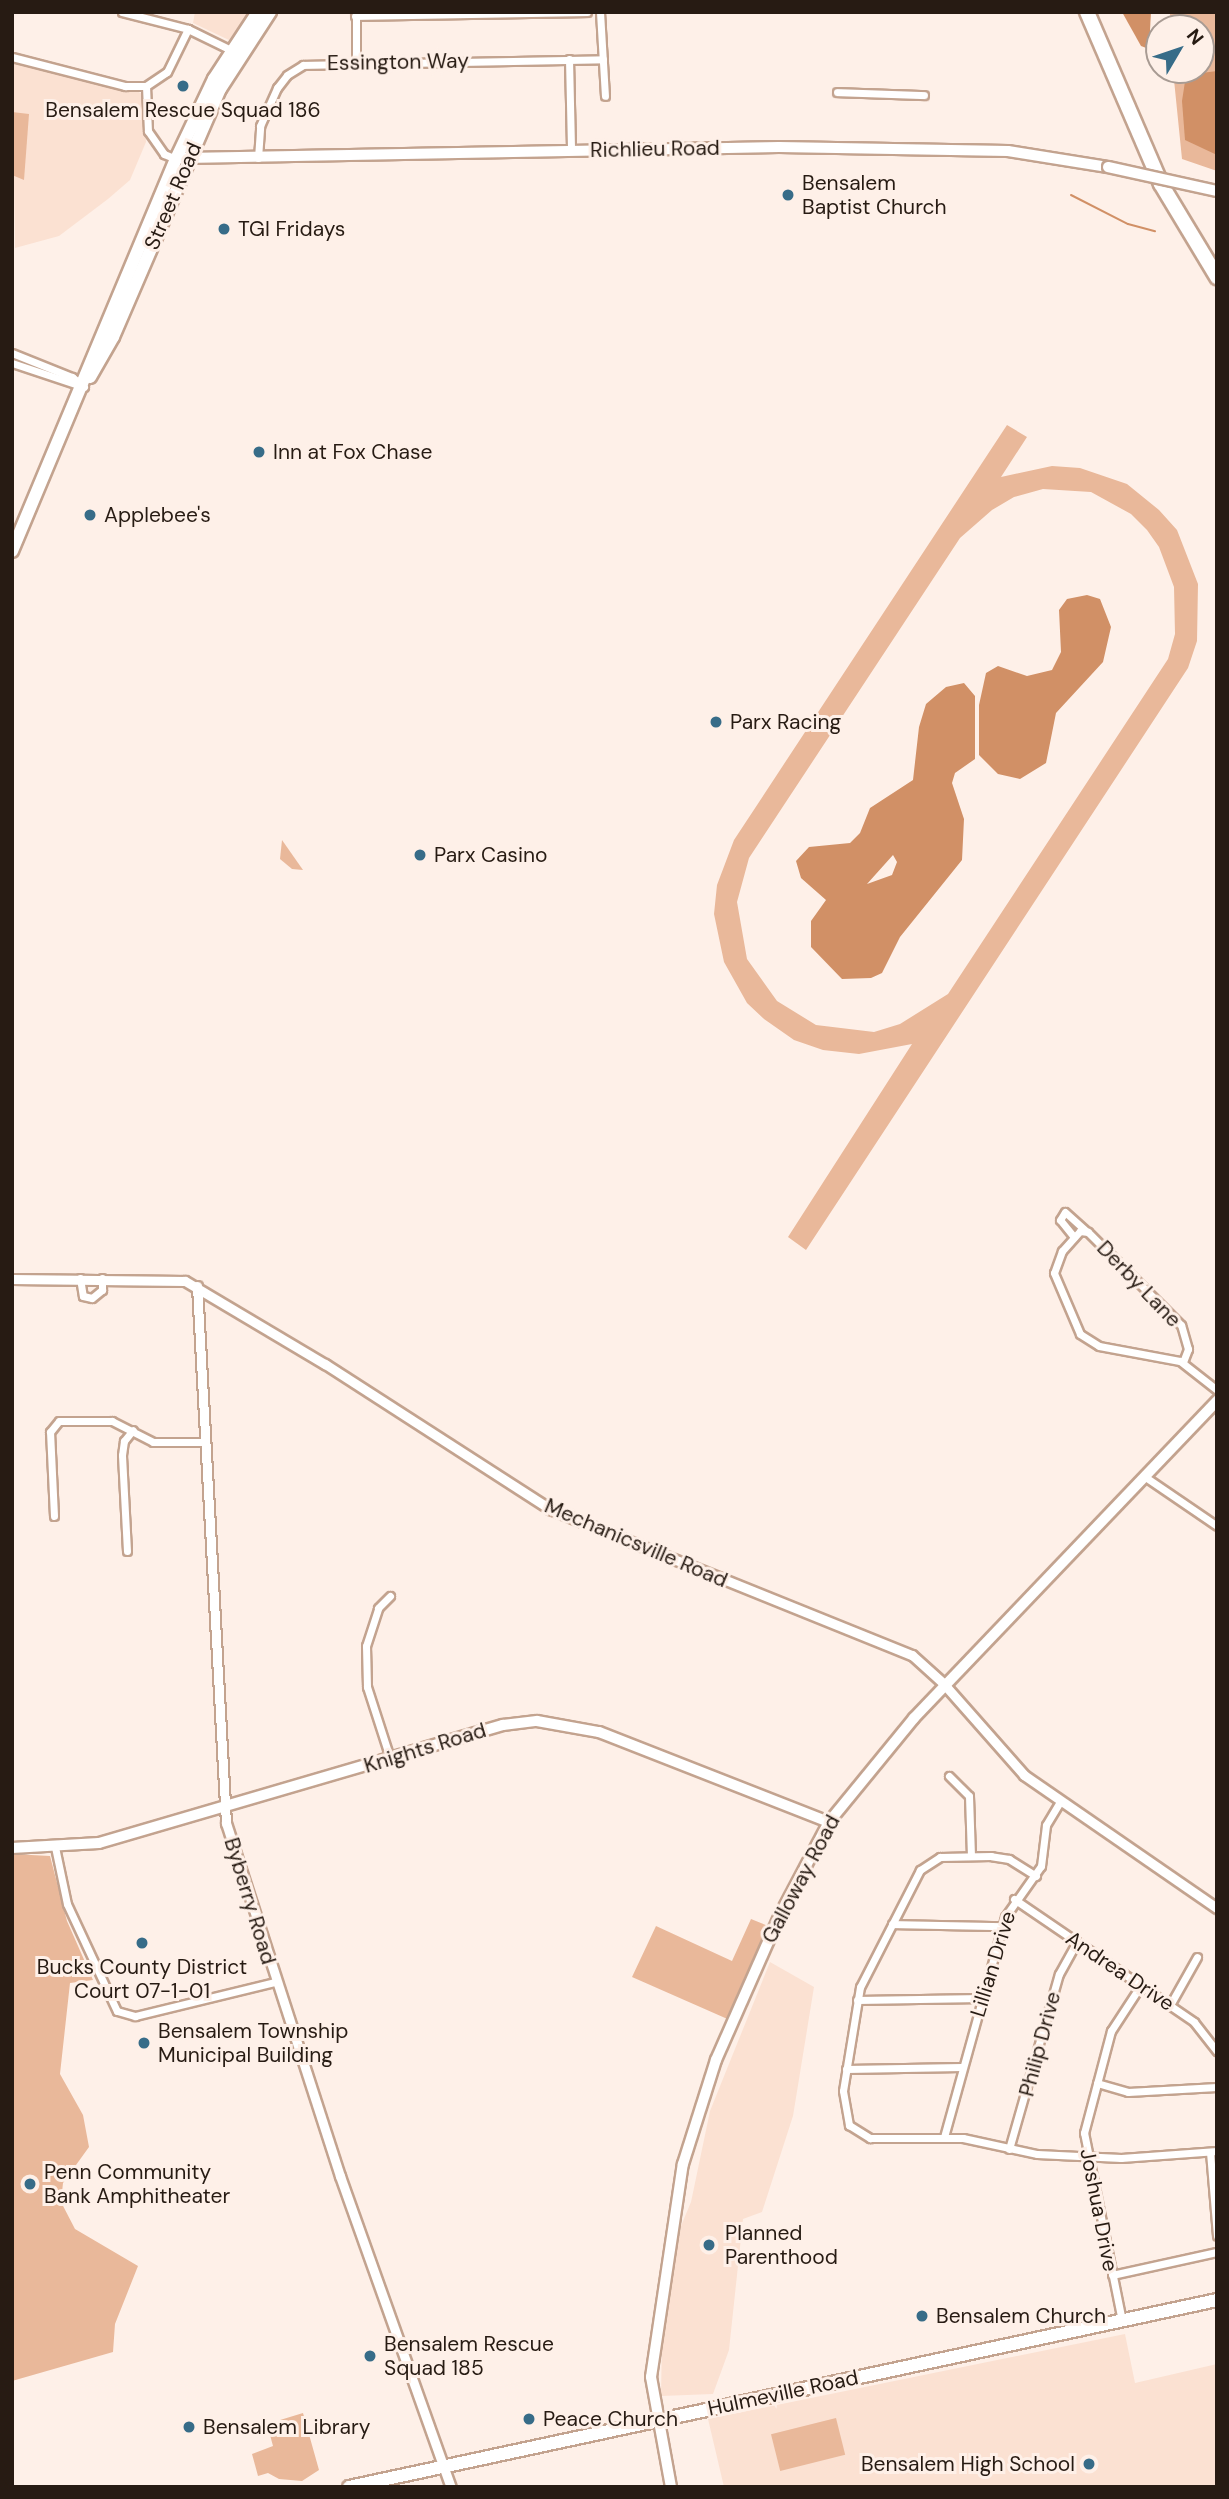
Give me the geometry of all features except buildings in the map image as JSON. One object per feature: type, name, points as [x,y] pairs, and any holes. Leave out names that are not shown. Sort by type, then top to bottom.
[{"type":"highway","points":[[1087,12],[1151,164],[1217,277]]},
{"type":"highway","points":[[1096,12],[1153,149],[1217,262]]},
{"type":"main road","name":"Street Road","points":[[107,335],[129,301],[182,158],[236,59],[270,12]]},
{"type":"main road","name":"Street Road","points":[[12,551],[107,335],[127,276],[231,50],[256,14]]},
{"type":"main road","name":"Richlieu Road","points":[[182,158],[779,147],[1008,151],[1108,167],[1217,191]]},
{"type":"main road","points":[[127,276],[124,293],[129,301]]},
{"type":"main road","name":"Galloway Road","points":[[671,2487],[651,2389],[653,2355],[692,2127],[754,1969],[829,1822],[943,1683],[1217,1401]]},
{"type":"main road","name":"Knights Road","points":[[12,1847],[99,1843],[503,1725],[565,1724],[599,1732],[829,1822]]},
{"type":"main road","name":"Hulmeville Road","points":[[349,2487],[1217,2300]]},
{"type":"street","points":[[122,12],[188,29],[231,50]]},
{"type":"street","points":[[356,62],[356,14],[587,12]]},
{"type":"street","points":[[600,12],[605,96]]},
{"type":"street","points":[[12,57],[125,86],[146,86],[167,72],[188,29]]},
{"type":"street","points":[[569,59],[570,149]]},
{"type":"street","name":"Essington Way","points":[[258,158],[260,126],[287,75],[311,64],[603,59]]},
{"type":"street","points":[[146,86],[148,131],[164,154],[182,158]]},
{"type":"street","points":[[837,92],[924,94]]},
{"type":"street","points":[[12,353],[72,377],[84,385]]},
{"type":"street","points":[[12,363],[84,385]]},
{"type":"street","points":[[1074,1237],[1060,1220],[1065,1212],[1085,1230]]},
{"type":"street","name":"Derby Lane","points":[[1184,1362],[1188,1349],[1181,1325],[1085,1230],[1074,1237],[1058,1257],[1055,1278],[1080,1334],[1099,1346],[1184,1362],[1217,1390]]},
{"type":"street","points":[[80,1278],[83,1296],[92,1298],[102,1290],[102,1278]]},
{"type":"street","name":"Mechanicsville Road","points":[[12,1279],[166,1278],[197,1286],[550,1509],[907,1653],[943,1683],[1017,1769],[1060,1802],[1217,1908]]},
{"type":"street","name":"Byberry Road","points":[[197,1286],[223,1808],[275,1982],[451,2487]]},
{"type":"street","points":[[54,1516],[50,1432],[56,1423],[113,1421],[153,1442],[205,1442]]},
{"type":"street","points":[[127,1551],[122,1455],[124,1441],[133,1430]]},
{"type":"street","points":[[1144,1476],[1217,1526]]},
{"type":"street","points":[[390,1596],[379,1608],[366,1646],[367,1687],[390,1758]]},
{"type":"street","points":[[948,1776],[969,1796],[971,1855]]},
{"type":"street","points":[[1060,1802],[1046,1825],[1036,1875],[1009,1859],[971,1855],[940,1857],[927,1864],[892,1924],[857,2000],[846,2070],[844,2114],[859,2134],[877,2139],[944,2137],[1009,2149],[1087,2157],[1213,2152],[1217,2236]]},
{"type":"street","points":[[55,1847],[67,1904],[117,2011],[135,2016],[275,1982]]},
{"type":"street","name":"Lillian Drive","points":[[944,2137],[1001,1926],[1014,1899],[1036,1875]]},
{"type":"street","name":"Andrea Drive","points":[[1014,1899],[1170,2005],[1202,2029],[1217,2051]]},
{"type":"street","points":[[892,1924],[1001,1926]]},
{"type":"street","name":"Philip Drive","points":[[1009,2149],[1059,1974],[1077,1942]]},
{"type":"street","points":[[1170,2005],[1198,1957]]},
{"type":"street","name":"Joshua Drive","points":[[1122,2321],[1084,2133],[1111,2031],[1141,1985]]},
{"type":"street","points":[[857,2000],[982,1998]]},
{"type":"street","points":[[846,2070],[962,2067]]},
{"type":"street","points":[[1097,2083],[1128,2092],[1217,2087]]},
{"type":"street","points":[[1112,2275],[1217,2252]]},
{"type":"shaded area","points":[[195,12],[250,12],[229,40],[193,23]]},
{"type":"shaded area","points":[[1122,12],[1151,12],[1145,14],[1145,48],[1141,46]]},
{"type":"shaded area","points":[[1217,12],[1217,171],[1182,159],[1174,84],[1215,84],[1215,14],[1170,14]]},
{"type":"shaded area","points":[[12,61],[142,94],[146,142],[130,180],[108,199],[59,236],[15,248]]},
{"type":"shaded area","points":[[1215,71],[1217,155],[1185,140],[1182,101],[1185,84],[1215,84]]},
{"type":"shaded area","points":[[12,112],[29,114],[24,180],[12,175]]},
{"type":"shaded area","points":[[1007,425],[1027,437],[1001,477],[1052,466],[1080,468],[1127,484],[1159,510],[1177,530],[1198,584],[1197,641],[1188,668],[806,1250],[788,1237],[912,1044],[859,1054],[823,1050],[794,1040],[747,1003],[724,962],[714,914],[717,885],[734,840]],"holes":[[[1043,489],[1091,492],[1131,514],[1159,547],[1174,587],[1175,634],[1168,659],[948,994],[900,1024],[874,1032],[816,1025],[777,1001],[747,959],[737,902],[749,858],[960,538],[992,510],[1014,497]]]},
{"type":"shaded area","points":[[1087,595],[1100,599],[1111,627],[1103,662],[1056,713],[1046,763],[1020,779],[998,774],[979,755],[979,705],[986,673],[998,666],[1027,676],[1052,670],[1061,652],[1059,610],[1067,599]]},
{"type":"shaded area","points":[[964,683],[975,696],[975,759],[955,773],[952,783],[964,819],[962,860],[900,937],[882,973],[871,978],[842,979],[811,947],[811,921],[826,900],[801,878],[796,861],[809,847],[850,843],[860,833],[870,808],[913,780],[919,727],[926,704],[946,687]],"holes":[[[893,855],[897,862],[892,875],[867,884]]]},
{"type":"shaded area","points":[[282,840],[303,870],[292,869],[280,859]]},
{"type":"shaded area","points":[[12,1854],[50,1856],[67,1921],[93,1980],[70,1983],[60,2074],[83,2115],[89,2147],[63,2183],[61,2202],[75,2229],[138,2266],[115,2324],[113,2352],[12,2381]]},
{"type":"shaded area","points":[[751,1919],[773,1928],[732,2021],[632,1977],[656,1926],[732,1961]]},
{"type":"shaded area","points":[[770,1962],[814,1987],[793,2116],[762,2212],[743,2219],[729,2350],[713,2394],[661,2396],[662,2336],[681,2226],[691,2202],[710,2111]]},
{"type":"shaded area","points":[[1125,2334],[1135,2383],[1217,2364],[1217,2487],[724,2487],[708,2419]]},
{"type":"shaded area","points":[[303,2413],[319,2470],[302,2481],[279,2479],[268,2473],[258,2476],[252,2454],[273,2446],[267,2424]]},
{"type":"shaded area","points":[[836,2418],[845,2455],[780,2471],[771,2434]]},
{"type":"waterway","points":[[1071,195],[1128,224],[1155,231]]},
{"type":"place","name":"Bensalem Rescue Squad 186","points":[[183,86]]},
{"type":"place","name":"Bensalem Baptist Church","points":[[788,195]]},
{"type":"place","name":"TGI Fridays","points":[[224,229]]},
{"type":"place","name":"Inn at Fox Chase","points":[[259,452]]},
{"type":"place","name":"Applebee's","points":[[90,515]]},
{"type":"place","name":"Parx Racing","points":[[716,722]]},
{"type":"place","name":"Parx Casino","points":[[420,855]]},
{"type":"place","name":"Bucks County District Court 07-1-01","points":[[142,1943]]},
{"type":"place","name":"Bensalem Township Municipal Building","points":[[144,2043]]},
{"type":"place","name":"Penn Community Bank Amphitheater","points":[[30,2184]]},
{"type":"place","name":"Planned Parenthood","points":[[709,2245]]},
{"type":"place","name":"Bensalem Church","points":[[922,2316]]},
{"type":"place","name":"Bensalem Rescue Squad 185","points":[[370,2356]]},
{"type":"place","name":"Peace Church","points":[[529,2419]]},
{"type":"place","name":"Bensalem Library","points":[[189,2427]]},
{"type":"place","name":"Bensalem High School","points":[[1089,2464]]}]
